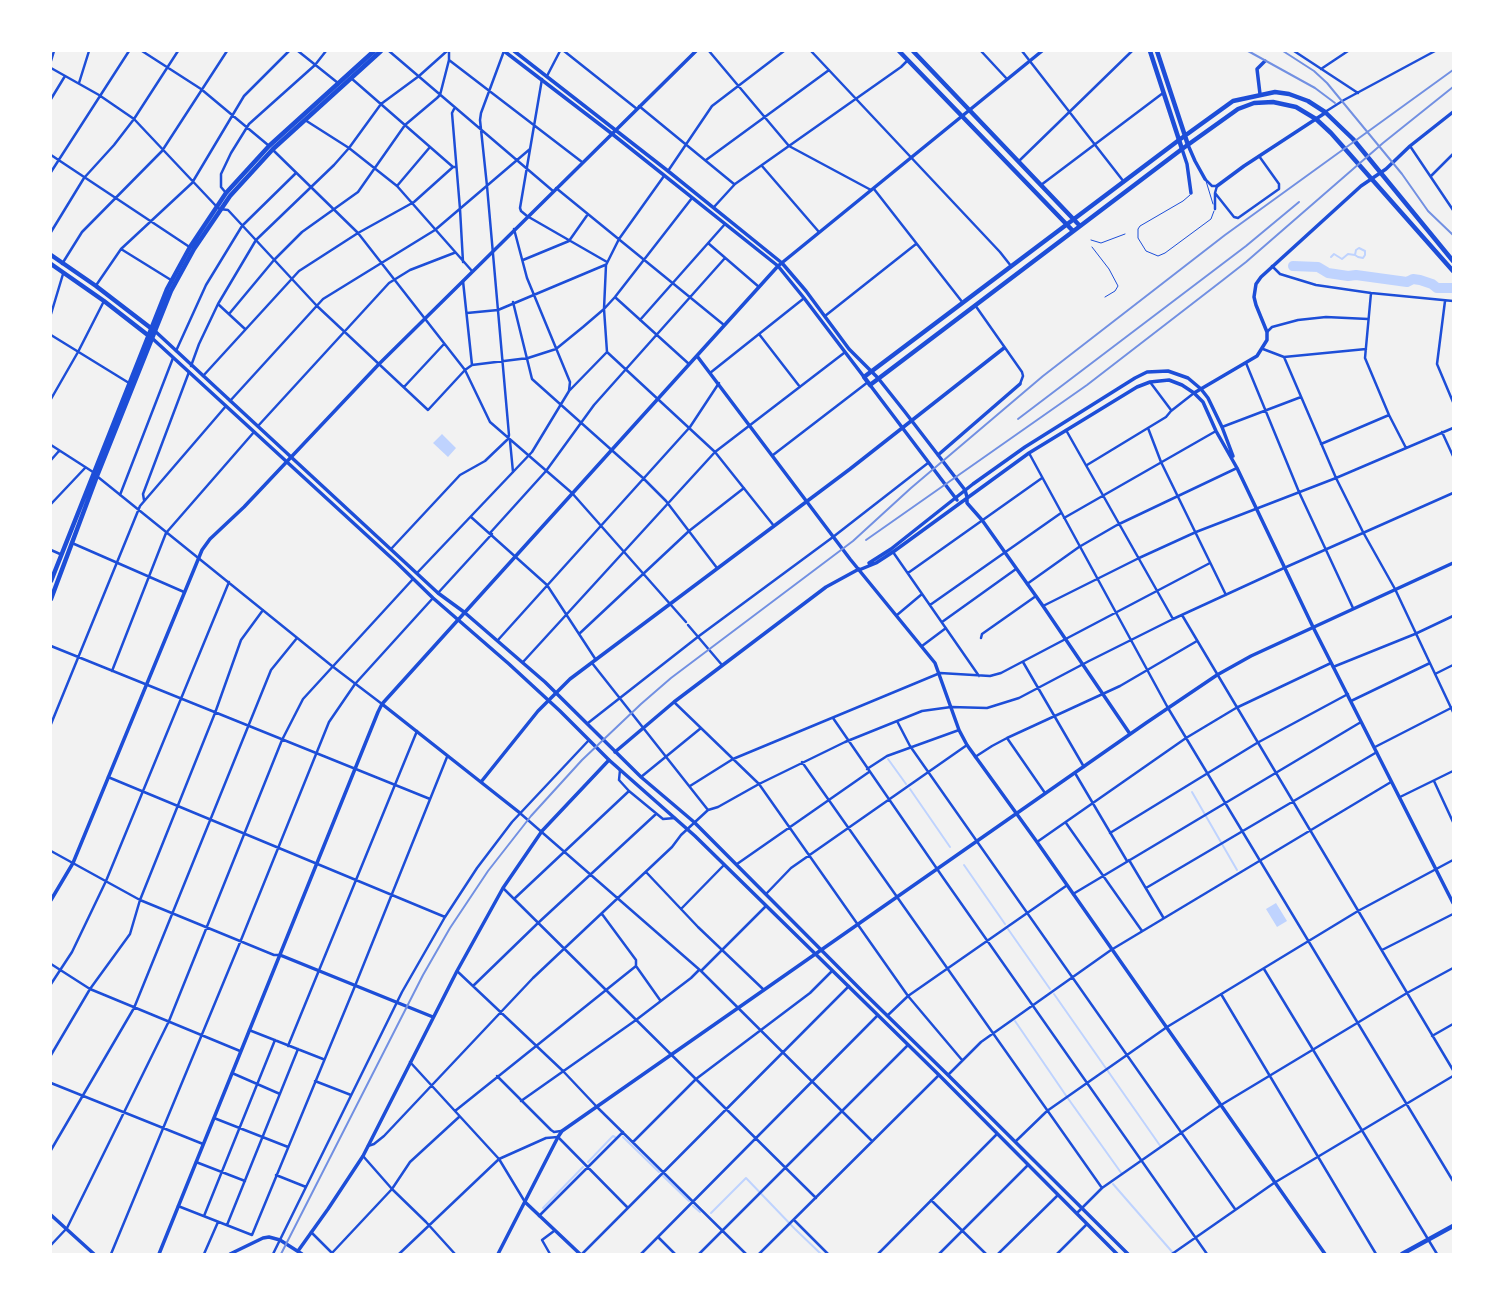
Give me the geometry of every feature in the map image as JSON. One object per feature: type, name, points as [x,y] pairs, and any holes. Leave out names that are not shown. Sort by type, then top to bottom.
[{"type":"main road","points":[[51,599],[129,383],[181,272],[226,193],[374,51]]},
{"type":"main road","points":[[153,330],[171,280],[190,247],[218,208],[271,148],[382,51]]},
{"type":"main road","points":[[899,51],[1073,231]]},
{"type":"main road","points":[[915,51],[1080,226]]},
{"type":"main road","points":[[1150,51],[1182,149]]},
{"type":"main road","points":[[1157,51],[1188,145]]},
{"type":"main road","points":[[867,381],[871,372],[1185,136],[1233,101],[1260,94],[1289,94],[1308,101],[1325,112],[1347,132],[1453,261]]},
{"type":"main road","points":[[867,381],[878,378],[1182,149],[1238,109],[1254,103],[1273,102],[1296,107],[1316,119],[1453,271]]},
{"type":"main road","points":[[51,256],[96,286],[153,330]]},
{"type":"main road","points":[[51,264],[150,337]]},
{"type":"main road","points":[[51,581],[150,337]]},
{"type":"main road","points":[[1402,1254],[1453,1226]]},
{"type":"street","points":[[51,61],[54,51]]},
{"type":"street","points":[[79,83],[89,51]]},
{"type":"street","points":[[51,172],[129,51]]},
{"type":"street","points":[[142,51],[201,89],[233,115],[358,233],[465,370],[487,418],[572,494],[723,665]]},
{"type":"street","points":[[51,232],[84,178],[134,119],[178,51]]},
{"type":"street","points":[[62,264],[82,232],[162,151],[227,51]]},
{"type":"street","points":[[96,286],[121,249],[192,183],[244,96],[289,51]]},
{"type":"street","points":[[298,51],[338,83]]},
{"type":"street","points":[[226,193],[221,187],[221,174],[247,127],[315,65],[326,51]]},
{"type":"street","points":[[389,51],[516,161],[589,214],[724,326]]},
{"type":"street","points":[[191,366],[218,304],[256,240],[349,148],[381,104],[448,51]]},
{"type":"street","points":[[229,314],[274,260],[302,232],[358,192],[405,125],[440,95],[449,60],[448,51]]},
{"type":"street","points":[[513,472],[481,131],[481,113],[504,51],[668,170],[780,265],[912,421],[965,490],[967,503]]},
{"type":"street","points":[[515,51],[544,78]]},
{"type":"street","points":[[606,264],[527,216],[520,208],[544,78],[561,51],[638,107],[735,184]]},
{"type":"street","points":[[51,900],[73,863],[184,592],[202,550],[210,539],[244,507],[379,364],[696,51]]},
{"type":"street","points":[[709,51],[789,146],[872,189],[963,303]]},
{"type":"street","points":[[668,170],[712,106],[784,51]]},
{"type":"street","points":[[981,51],[1007,79]]},
{"type":"street","points":[[1022,51],[1124,182]]},
{"type":"street","points":[[159,1254],[382,704],[780,265],[1042,51]]},
{"type":"street","points":[[1018,162],[1132,51]]},
{"type":"street","points":[[1294,51],[1358,93]]},
{"type":"street","points":[[1321,69],[1348,51]]},
{"type":"street","points":[[1215,209],[1217,186],[1334,106],[1435,51]]},
{"type":"street","points":[[814,52],[1011,266]]},
{"type":"street","points":[[449,60],[582,162]]},
{"type":"street","points":[[714,207],[735,184],[908,60]]},
{"type":"street","points":[[1260,94],[1257,73],[1265,61]]},
{"type":"street","points":[[51,68],[99,95],[134,119],[192,183],[218,208],[228,210],[317,306],[428,410],[472,365],[527,358],[556,349],[615,297],[692,198]]},
{"type":"street","points":[[706,160],[829,70]]},
{"type":"street","points":[[51,99],[65,76]]},
{"type":"street","points":[[351,78],[455,167]]},
{"type":"street","points":[[1041,185],[1163,93]]},
{"type":"street","points":[[455,108],[452,113],[463,262]]},
{"type":"street","points":[[1087,465],[1166,417],[1194,393],[1257,356],[1267,340],[1267,332],[1256,305],[1255,291],[1261,277],[1334,209],[1453,112]]},
{"type":"street","points":[[306,120],[349,148],[397,186],[472,271]]},
{"type":"street","points":[[613,131],[664,176],[780,265],[955,499],[967,503],[982,520],[1130,735]]},
{"type":"street","points":[[1188,145],[1205,179],[1212,186],[1217,186]]},
{"type":"street","points":[[1410,146],[1453,210]]},
{"type":"street","points":[[397,186],[430,147]]},
{"type":"street","points":[[230,401],[323,299],[435,230],[530,149]]},
{"type":"street","points":[[1182,149],[1192,193]]},
{"type":"street","points":[[1431,176],[1453,154]]},
{"type":"street","points":[[51,155],[190,247]]},
{"type":"street","points":[[1215,192],[1234,217],[1238,218],[1279,189],[1279,184],[1259,156]]},
{"type":"street","points":[[762,166],[819,232]]},
{"type":"street","points":[[203,376],[299,271],[411,203],[455,167]]},
{"type":"street","points":[[176,351],[206,285],[242,226],[296,173]]},
{"type":"street","points":[[664,176],[618,239],[606,264],[604,309],[607,352],[715,452],[774,526]]},
{"type":"street","points":[[523,260],[569,241],[589,214]]},
{"type":"street","points":[[640,320],[725,224]]},
{"type":"street","points":[[514,229],[533,294],[570,382],[569,391]]},
{"type":"street","points":[[708,243],[759,287]]},
{"type":"street","points":[[825,316],[917,243]]},
{"type":"street","points":[[121,249],[171,280]]},
{"type":"street","points":[[258,427],[393,279],[454,253]]},
{"type":"street","points":[[438,593],[547,471],[594,405],[725,258]]},
{"type":"street","points":[[467,313],[498,310],[606,264]]},
{"type":"street","points":[[1272,266],[1280,275],[1316,285],[1453,301]]},
{"type":"street","points":[[51,314],[64,272]]},
{"type":"street","points":[[463,280],[472,365]]},
{"type":"street","points":[[1371,293],[1365,358],[1406,449]]},
{"type":"street","points":[[615,297],[690,364]]},
{"type":"street","points":[[710,373],[804,298]]},
{"type":"street","points":[[51,399],[79,352],[104,301]]},
{"type":"street","points":[[1445,301],[1437,364],[1453,402]]},
{"type":"street","points":[[513,302],[532,379],[643,478],[668,504],[718,568]]},
{"type":"street","points":[[218,304],[245,329]]},
{"type":"street","points":[[938,455],[1020,384],[1023,376],[975,305]]},
{"type":"street","points":[[1267,332],[1272,327],[1298,320],[1326,317],[1368,319]]},
{"type":"street","points":[[153,330],[438,593],[498,640],[556,692],[641,777],[694,822],[1128,1254]]},
{"type":"street","points":[[758,334],[800,387]]},
{"type":"street","points":[[51,335],[129,383]]},
{"type":"street","points":[[150,337],[457,620],[548,700],[609,760],[687,828],[939,1075],[1116,1254]]},
{"type":"street","points":[[404,387],[444,344]]},
{"type":"street","points":[[481,782],[556,692],[1004,348]]},
{"type":"street","points":[[1263,349],[1284,357],[1366,349]]},
{"type":"street","points":[[417,573],[528,456],[569,391],[607,352]]},
{"type":"street","points":[[523,662],[715,452],[844,353]]},
{"type":"street","points":[[697,356],[833,537],[935,663],[967,746],[1325,1254]]},
{"type":"street","points":[[1284,357],[1336,478],[1395,589],[1453,712]]},
{"type":"street","points":[[120,495],[173,358]]},
{"type":"street","points":[[1246,363],[1299,492],[1353,608]]},
{"type":"street","points":[[144,500],[143,494],[189,372]]},
{"type":"street","points":[[859,570],[1026,447],[1147,372],[1174,372],[1201,389],[1222,427],[1237,468]]},
{"type":"street","points":[[615,752],[674,702],[826,587],[876,563],[1029,453],[1137,387],[1150,382],[1169,380],[1182,384],[1203,402],[1453,903]]},
{"type":"street","points":[[773,455],[867,381]]},
{"type":"street","points":[[1150,382],[1171,411]]},
{"type":"street","points":[[498,640],[690,427],[719,383]]},
{"type":"street","points":[[1222,427],[1301,397]]},
{"type":"street","points":[[51,724],[138,510],[226,406]]},
{"type":"street","points":[[1321,444],[1389,415]]},
{"type":"street","points":[[1148,428],[1161,462],[1226,595]]},
{"type":"street","points":[[1043,606],[1196,532],[1336,478],[1453,428]]},
{"type":"street","points":[[1066,430],[1172,620]]},
{"type":"street","points":[[1064,518],[1216,431]]},
{"type":"street","points":[[112,671],[166,533],[254,432]]},
{"type":"street","points":[[1442,432],[1453,456]]},
{"type":"street","points":[[391,549],[460,475],[485,461],[509,440]]},
{"type":"street","points":[[51,445],[95,475],[542,831],[700,971],[872,1141]]},
{"type":"street","points":[[51,460],[59,451]]},
{"type":"street","points":[[1029,453],[1168,708],[1453,1181]]},
{"type":"street","points":[[588,723],[928,463]]},
{"type":"street","points":[[51,504],[85,468]]},
{"type":"street","points":[[1027,584],[1079,547],[1120,524],[1237,468]]},
{"type":"street","points":[[908,573],[1042,478]]},
{"type":"street","points":[[579,634],[688,531],[744,488]]},
{"type":"street","points":[[368,1146],[384,1136],[563,949],[708,810],[802,762],[922,711],[951,707],[987,708],[1019,698],[1182,615],[1453,493]]},
{"type":"street","points":[[930,605],[1061,513]]},
{"type":"street","points":[[471,517],[547,585],[620,698],[708,810]]},
{"type":"street","points":[[72,543],[184,592]]},
{"type":"street","points":[[51,550],[61,554]]},
{"type":"street","points":[[893,552],[979,676]]},
{"type":"street","points":[[690,786],[733,759],[940,673],[996,675],[1210,563]]},
{"type":"street","points":[[498,1254],[562,1131],[1217,675],[1251,656],[1453,563]]},
{"type":"street","points":[[942,622],[1017,569]]},
{"type":"street","points":[[51,1245],[67,1228],[169,1021],[282,740],[303,699],[413,579]]},
{"type":"street","points":[[51,984],[72,952],[106,881],[229,582]]},
{"type":"street","points":[[897,615],[922,594]]},
{"type":"street","points":[[981,638],[982,634],[1036,596]]},
{"type":"street","points":[[111,1254],[329,722],[355,684],[433,598]]},
{"type":"street","points":[[51,1055],[90,989],[130,934],[140,900],[215,713],[241,640],[263,610]]},
{"type":"street","points":[[1182,615],[1453,1069]]},
{"type":"street","points":[[1037,842],[1186,738],[1237,708],[1332,665],[1415,634],[1453,616]]},
{"type":"street","points":[[922,646],[946,628]]},
{"type":"street","points":[[51,1150],[134,1008],[271,670],[298,638]]},
{"type":"street","points":[[975,757],[1007,738],[1120,686],[1196,641]]},
{"type":"street","points":[[51,646],[430,799]]},
{"type":"street","points":[[1023,662],[1084,767]]},
{"type":"street","points":[[1351,701],[1430,663]]},
{"type":"street","points":[[1435,674],[1453,666]]},
{"type":"street","points":[[1110,833],[1257,743],[1348,694]]},
{"type":"street","points":[[674,702],[759,783],[908,996],[962,1060]]},
{"type":"street","points":[[1146,888],[1376,749],[1452,707]]},
{"type":"street","points":[[833,718],[1207,1254]]},
{"type":"street","points":[[897,721],[928,773],[1235,1209]]},
{"type":"street","points":[[1073,894],[1362,721]]},
{"type":"street","points":[[641,777],[701,728]]},
{"type":"street","points":[[736,864],[830,800],[887,756],[959,730]]},
{"type":"street","points":[[288,1045],[417,732]]},
{"type":"street","points":[[1007,738],[1046,794]]},
{"type":"street","points":[[273,1254],[397,1003],[445,917],[483,860],[520,813],[589,740]]},
{"type":"street","points":[[766,894],[791,868],[967,746]]},
{"type":"street","points":[[252,1244],[252,1235],[447,755]]},
{"type":"street","points":[[230,1254],[269,1237],[280,1240],[299,1253],[363,1156],[457,971],[503,888],[542,831],[609,760]]},
{"type":"street","points":[[802,762],[1102,1188]]},
{"type":"street","points":[[620,770],[619,780],[629,791],[663,819],[675,818]]},
{"type":"street","points":[[1400,797],[1453,771]]},
{"type":"street","points":[[1075,773],[1163,919]]},
{"type":"street","points":[[108,777],[445,917]]},
{"type":"street","points":[[948,1075],[992,1033],[1111,950],[1391,781]]},
{"type":"street","points":[[1434,781],[1453,822]]},
{"type":"street","points":[[514,899],[629,791]]},
{"type":"street","points":[[473,986],[656,814]]},
{"type":"street","points":[[1066,822],[1142,932]]},
{"type":"street","points":[[51,851],[140,900],[433,1017]]},
{"type":"street","points":[[1015,1142],[1047,1111],[1167,1027],[1358,911],[1453,860]]},
{"type":"street","points":[[681,909],[724,865]]},
{"type":"street","points":[[646,872],[698,927],[764,990]]},
{"type":"street","points":[[887,1016],[908,996],[1066,886]]},
{"type":"street","points":[[503,888],[816,1198]]},
{"type":"street","points":[[521,1101],[700,971],[766,906]]},
{"type":"street","points":[[602,914],[636,960],[636,966],[661,1001]]},
{"type":"street","points":[[1382,950],[1453,914]]},
{"type":"street","points":[[51,964],[90,989],[240,1051]]},
{"type":"street","points":[[455,1111],[636,966]]},
{"type":"street","points":[[1077,1213],[1102,1188],[1221,1105],[1453,968]]},
{"type":"street","points":[[1264,969],[1437,1254]]},
{"type":"street","points":[[457,971],[563,1071],[746,1254]]},
{"type":"street","points":[[633,1142],[696,1079],[810,993],[833,971]]},
{"type":"street","points":[[410,1061],[499,1159],[525,1202],[581,1254],[849,986]]},
{"type":"street","points":[[1221,994],[1376,1254]]},
{"type":"street","points":[[641,1254],[878,1016]]},
{"type":"street","points":[[1432,1036],[1453,1024]]},
{"type":"street","points":[[249,1030],[323,1059]]},
{"type":"street","points":[[204,1216],[275,1041]]},
{"type":"street","points":[[699,1254],[908,1045]]},
{"type":"street","points":[[227,1225],[298,1049]]},
{"type":"street","points":[[232,1073],[280,1094]]},
{"type":"street","points":[[759,1254],[939,1075]]},
{"type":"street","points":[[497,1076],[551,1130],[562,1131]]},
{"type":"street","points":[[1171,1254],[1274,1183],[1453,1076]]},
{"type":"street","points":[[314,1081],[351,1095]]},
{"type":"street","points":[[51,1083],[203,1144]]},
{"type":"street","points":[[311,1232],[333,1254],[392,1189],[410,1161],[460,1117]]},
{"type":"street","points":[[214,1118],[288,1147]]},
{"type":"street","points":[[376,1131],[384,1136]]},
{"type":"street","points":[[539,1216],[623,1132]]},
{"type":"street","points":[[878,1254],[998,1134]]},
{"type":"street","points":[[398,1254],[499,1159],[546,1138],[558,1137]]},
{"type":"street","points":[[558,1137],[628,1208]]},
{"type":"street","points":[[363,1156],[455,1254]]},
{"type":"street","points":[[196,1163],[245,1181]]},
{"type":"street","points":[[939,1254],[1028,1165]]},
{"type":"street","points":[[1449,1174],[1453,1172]]},
{"type":"street","points":[[276,1175],[306,1187]]},
{"type":"street","points":[[998,1254],[1058,1195]]},
{"type":"street","points":[[932,1200],[986,1254]]},
{"type":"street","points":[[178,1206],[252,1235]]},
{"type":"street","points":[[51,1214],[94,1254]]},
{"type":"street","points":[[794,1220],[828,1254]]},
{"type":"street","points":[[204,1254],[219,1222]]},
{"type":"street","points":[[1057,1254],[1087,1224]]},
{"type":"street","points":[[550,1254],[542,1240],[555,1231]]},
{"type":"street","points":[[658,1237],[675,1254]]},
{"type":"lane","points":[[1192,193],[1184,201],[1140,226],[1138,239],[1146,251],[1158,256],[1165,253],[1214,215],[1212,196],[1205,179]]},
{"type":"lane","points":[[1091,240],[1101,243],[1125,234]]},
{"type":"lane","points":[[1092,247],[1118,286],[1105,298]]},
{"type":"water","points":[[442,434],[456,448],[448,457],[433,443]]},
{"type":"water","points":[[1276,903],[1287,921],[1277,927],[1266,909]]},
{"type":"waterway","points":[[1331,257],[1334,254],[1342,259],[1348,254],[1355,255],[1359,248],[1365,251],[1363,258],[1355,255]]},
{"type":"waterway","points":[[1293,266],[1318,267],[1328,273],[1348,276],[1407,282],[1413,279],[1437,288],[1453,288]]},
{"type":"waterway","points":[[888,759],[906,784]]},
{"type":"waterway","points":[[910,789],[950,847]]},
{"type":"waterway","points":[[1192,792],[1237,870]]},
{"type":"waterway","points":[[964,865],[1005,924]]},
{"type":"waterway","points":[[1008,929],[1050,989]]},
{"type":"waterway","points":[[1054,994],[1161,1147]]},
{"type":"waterway","points":[[1015,1021],[1122,1174]]},
{"type":"waterway","points":[[588,1162],[615,1137]]},
{"type":"waterway","points":[[623,1137],[659,1172]]},
{"type":"waterway","points":[[543,1208],[583,1167]]},
{"type":"waterway","points":[[663,1176],[689,1201]]},
{"type":"waterway","points":[[711,1213],[746,1178],[794,1228]]},
{"type":"waterway","points":[[1113,1184],[1174,1254]]},
{"type":"waterway","points":[[693,1206],[700,1212]]},
{"type":"waterway","points":[[795,1229],[821,1254]]},
{"type":"railway","points":[[1248,51],[1315,88],[1335,103]]},
{"type":"railway","points":[[1283,51],[1327,83],[1402,174],[1428,211],[1453,235]]},
{"type":"railway","points":[[281,1254],[423,975],[450,928],[488,871],[531,816],[582,760],[671,678],[853,541],[1043,376],[1225,235],[1453,70]]},
{"type":"railway","points":[[866,540],[1087,385],[1246,262],[1383,143],[1453,87]]},
{"type":"railway","points":[[1018,419],[1246,246],[1299,202]]}]
